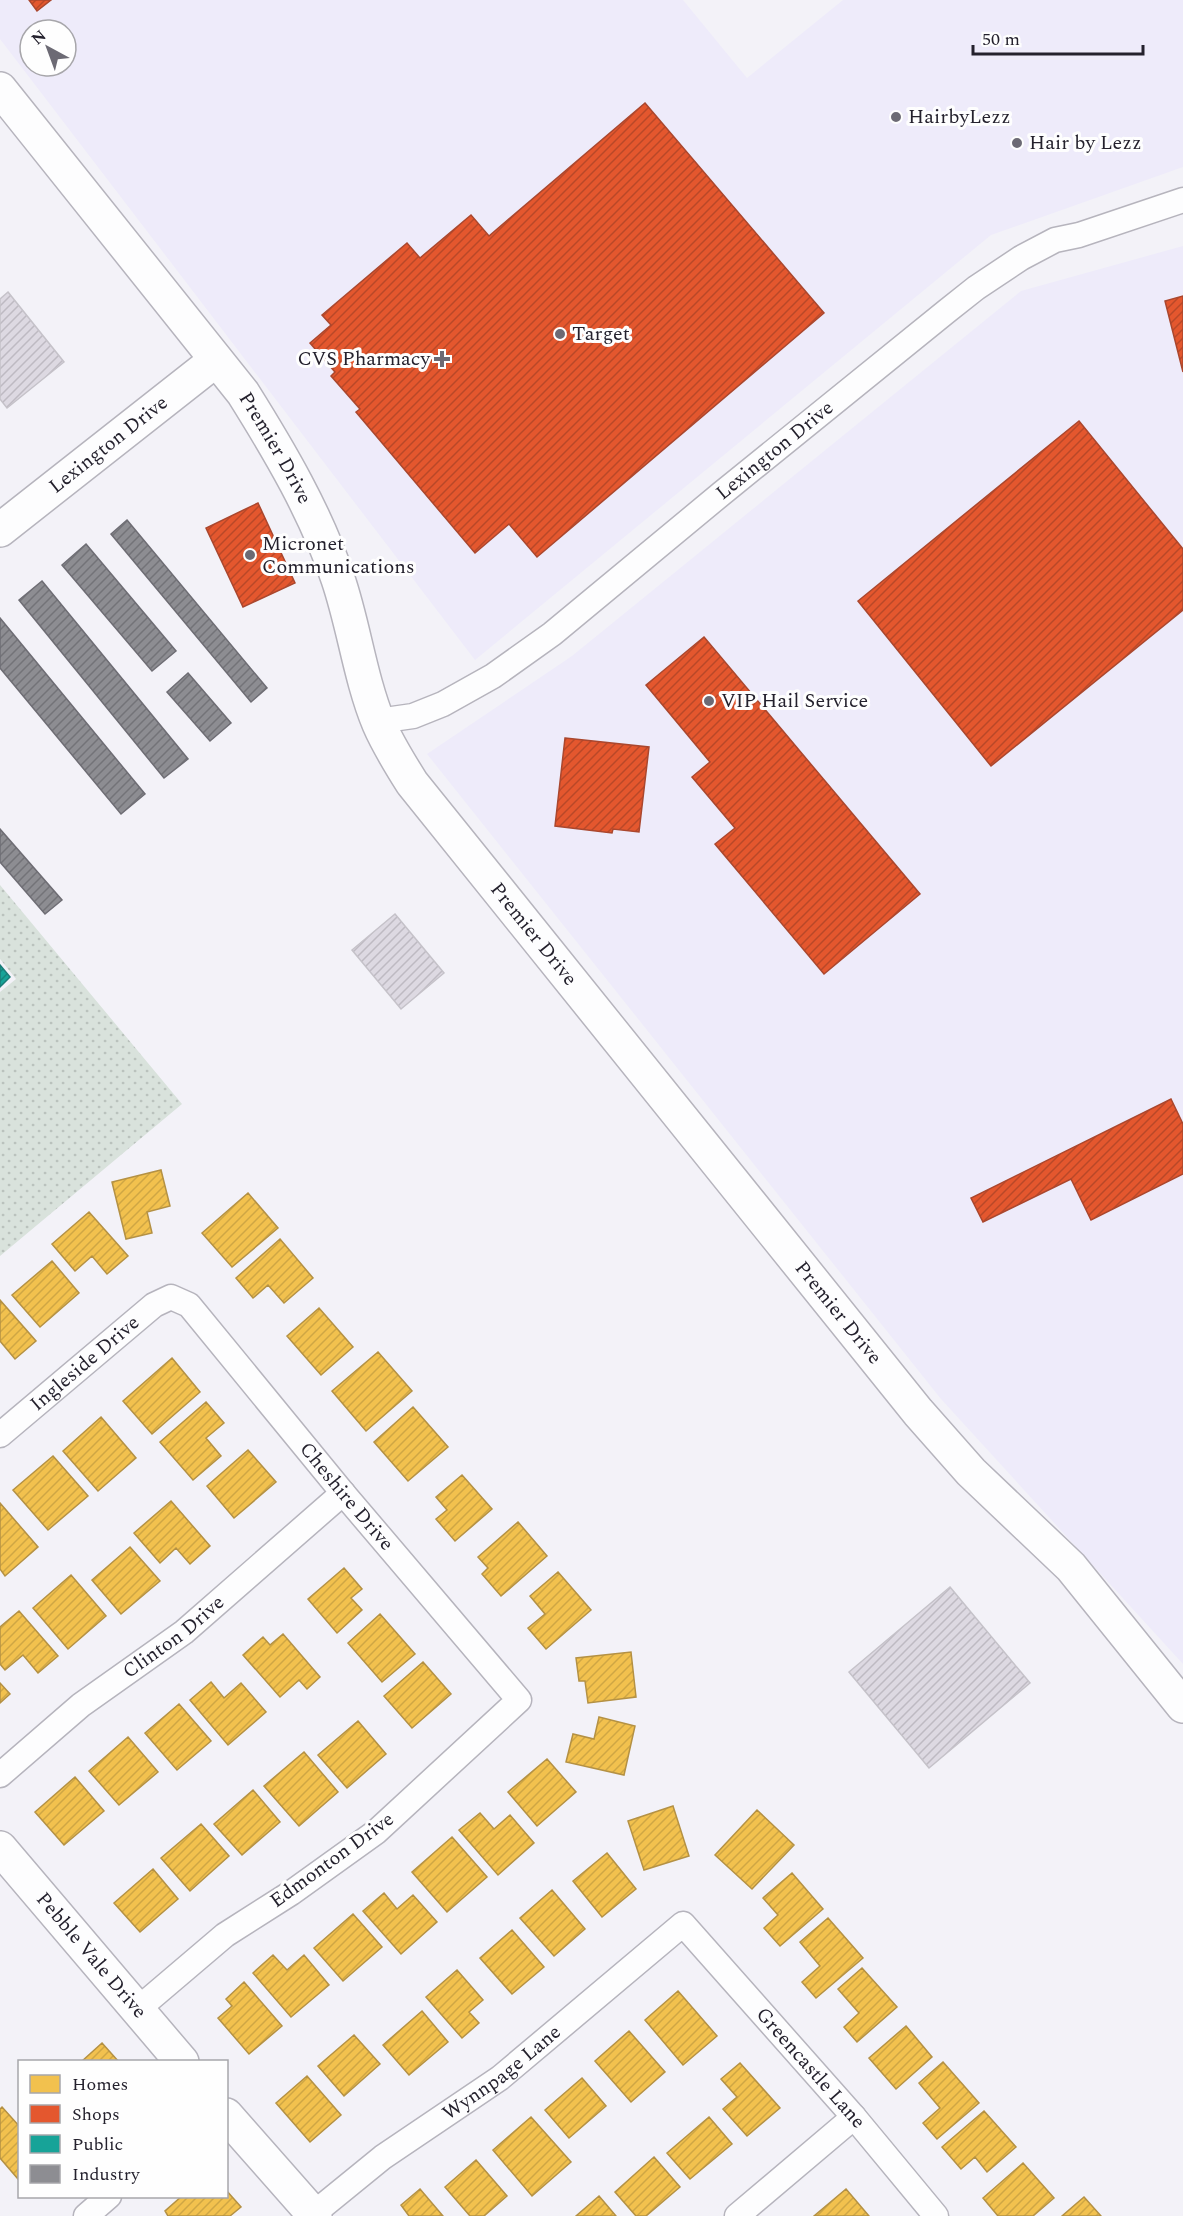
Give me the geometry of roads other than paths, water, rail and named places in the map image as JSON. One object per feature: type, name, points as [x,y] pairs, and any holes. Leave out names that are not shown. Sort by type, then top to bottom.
[{"type":"street","name":"Premier Drive","points":[[0,89],[243,393],[268,432],[320,532],[338,580],[378,721],[401,766],[440,820],[918,1412],[971,1472],[1071,1567],[1183,1706]]},
{"type":"street","name":"Lexington Drive","points":[[378,721],[412,716],[443,704],[494,676],[552,634],[975,288],[1021,258],[1055,240],[1079,235],[1183,200]]},
{"type":"street","name":"Lexington Drive","points":[[0,530],[216,360]]},
{"type":"street","name":"Ingleside Drive","points":[[0,1435],[154,1305],[171,1297]]},
{"type":"street","name":"Cheshire Drive","points":[[171,1297],[189,1305],[519,1700]]},
{"type":"street","name":"Clinton Drive","points":[[0,1775],[81,1705],[184,1632],[344,1493]]},
{"type":"street","name":"Edmonton Drive","points":[[138,2009],[225,1935],[291,1893],[376,1832],[519,1700]]},
{"type":"street","name":"Pebble Vale Drive","points":[[0,1848],[181,2060]]},
{"type":"street","name":"Greencastle Lane","points":[[683,1924],[854,2118],[936,2216]]},
{"type":"street","name":"Wynnpage Lane","points":[[314,2215],[383,2157],[500,2078],[683,1924]]},
{"type":"street","points":[[228,2117],[314,2215]]},
{"type":"street","points":[[737,2216],[854,2118]]},
{"type":"street","points":[[86,2216],[107,2198]]},
{"type":"place","name":"HairbyLezz","points":[[896,117]]},
{"type":"place","name":"Hair by Lezz","points":[[1017,143]]},
{"type":"place","name":"Target","points":[[560,334]]},
{"type":"place","name":"CVS Pharmacy","points":[[442,359]]},
{"type":"place","name":"Micronet Communications","points":[[250,555]]},
{"type":"place","name":"VIP Hail Service","points":[[709,701]]}]
